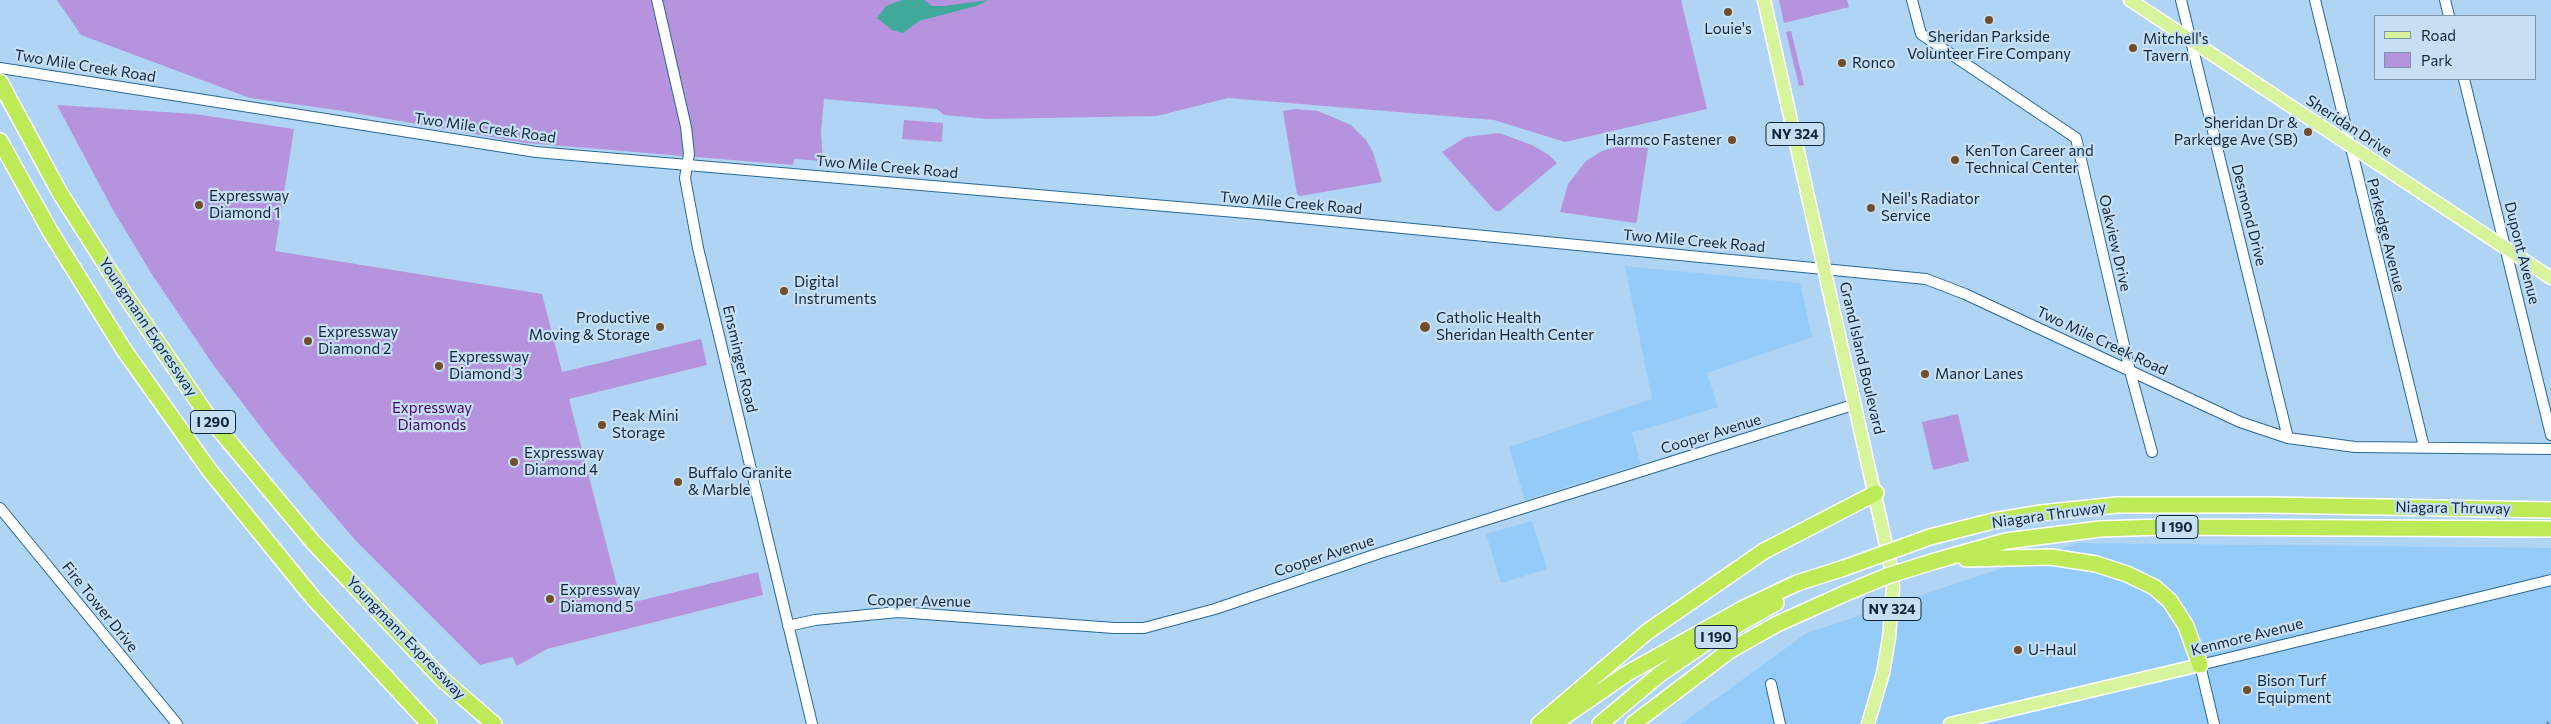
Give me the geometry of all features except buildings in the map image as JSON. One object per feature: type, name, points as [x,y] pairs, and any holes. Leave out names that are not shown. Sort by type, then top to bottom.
[{"type":"highway","name":"Youngmann Expressway","points":[[0,82],[60,193],[123,292],[207,415],[312,542],[442,679],[494,724]]},
{"type":"highway","name":"Youngmann Expressway","points":[[0,141],[50,231],[124,350],[210,471],[314,599],[429,724]]},
{"type":"highway","points":[[1539,724],[1648,632],[1764,551],[1876,493]]},
{"type":"highway","name":"Niagara Thruway","points":[[1600,724],[1660,674],[1707,642],[1844,568],[1930,537],[2031,514],[2117,505],[2287,505],[2551,510]]},
{"type":"highway","name":"Niagara Thruway","points":[[1633,724],[1729,651],[1777,624],[1888,576],[2006,541],[2100,530],[2162,527],[2422,530],[2551,529]]},
{"type":"highway","points":[[1935,561],[2008,556],[2051,557],[2096,564],[2127,574],[2154,587],[2170,601],[2186,626],[2200,665]]},
{"type":"highway","points":[[1553,724],[1626,674],[1742,609],[1797,583],[1844,568]]},
{"type":"main road","name":"Grand Island Boulevard","points":[[1764,0],[1826,269],[1890,563],[1892,602],[1886,656],[1868,724]]},
{"type":"main road","name":"Sheridan Drive","points":[[2130,0],[2551,278]]},
{"type":"main road","name":"Kenmore Avenue","points":[[1950,724],[2200,665]]},
{"type":"street","name":"Ensminger Road","points":[[657,0],[686,127],[689,154],[686,184],[698,248],[812,724]]},
{"type":"street","name":"Oakview Drive","points":[[1912,0],[1921,34],[1928,40],[2076,138],[2130,371],[2152,452]]},
{"type":"street","name":"Desmond Drive","points":[[2181,0],[2288,438]]},
{"type":"street","name":"Parkedge Avenue","points":[[2315,0],[2348,145],[2424,447]]},
{"type":"street","points":[[2445,0],[2449,15]]},
{"type":"street","name":"Two Mile Creek Road","points":[[0,68],[536,152],[1259,214],[1926,279],[1965,294],[2240,422],[2288,438],[2341,446],[2551,449]]},
{"type":"street","name":"Dupont Avenue","points":[[2464,80],[2551,435]]},
{"type":"street","name":"Cooper Avenue","points":[[788,626],[815,620],[898,612],[1114,628],[1144,628],[1214,609],[1380,553],[1856,404]]},
{"type":"street","name":"Fire Tower Drive","points":[[0,508],[177,724]]},
{"type":"street","name":"Kenmore Avenue","points":[[2200,665],[2551,580]]},
{"type":"street","points":[[2200,665],[2214,724]]},
{"type":"street","points":[[1771,684],[1780,724]]},
{"type":"shaded area","points":[[902,0],[924,0],[932,6],[944,6],[989,0],[976,6],[919,21],[903,33],[892,30],[877,18],[886,6]]},
{"type":"shaded area","points":[[1625,266],[1800,283],[1812,337],[1707,373],[1718,407],[1632,433],[1641,464],[1525,500],[1509,447],[1652,399]]},
{"type":"shaded area","points":[[1532,521],[1547,569],[1501,583],[1486,534]]},
{"type":"shaded area","points":[[2078,543],[2551,548],[2551,724],[1681,724],[1807,633]]},
{"type":"green space","points":[[57,0],[1681,0],[1707,109],[1565,142],[1494,120],[1228,98],[1157,116],[988,119],[944,115],[937,109],[824,99],[821,133],[823,161],[794,159],[793,165],[526,143],[337,110],[250,98],[81,35]]},
{"type":"green space","points":[[1779,0],[1847,0],[1849,7],[1784,23]]},
{"type":"green space","points":[[1791,31],[1804,85],[1799,86],[1786,32]]},
{"type":"green space","name":"Expressway Diamonds","points":[[57,105],[195,114],[294,129],[275,251],[542,294],[562,372],[701,339],[707,365],[569,399],[622,605],[758,572],[763,595],[547,649],[517,666],[512,657],[480,665],[356,541],[280,452],[214,366],[153,276],[113,210]]},
{"type":"green space","points":[[1295,109],[1318,111],[1351,125],[1366,140],[1373,152],[1382,182],[1300,196],[1297,194],[1283,111]]},
{"type":"green space","points":[[904,120],[943,123],[942,142],[902,139]]},
{"type":"green space","points":[[1499,133],[1532,145],[1549,155],[1557,163],[1500,211],[1495,211],[1442,152],[1466,137]]},
{"type":"green space","points":[[1619,146],[1648,148],[1637,221],[1635,223],[1560,212],[1568,184],[1586,161],[1602,151]]},
{"type":"green space","points":[[1958,414],[1969,461],[1933,470],[1922,422]]},
{"type":"railway","points":[[2547,724],[2551,719]]},
{"type":"place","name":"Louie's","points":[[1728,12]]},
{"type":"place","name":"Sheridan Parkside Volunteer Fire Company","points":[[1989,20]]},
{"type":"place","name":"Mitchell's Tavern","points":[[2133,48]]},
{"type":"place","name":"Ronco","points":[[1842,63]]},
{"type":"place","name":"Sheridan Dr & Parkedge Ave (SB)","points":[[2308,132]]},
{"type":"place","name":"Harmco Fastener","points":[[1732,140]]},
{"type":"place","name":"KenTon Career and Technical Center","points":[[1955,160]]},
{"type":"place","name":"Expressway Diamond 1","points":[[199,205]]},
{"type":"place","name":"Neil's Radiator Service","points":[[1871,208]]},
{"type":"place","name":"Digital Instruments","points":[[784,291]]},
{"type":"place","name":"Productive Moving & Storage","points":[[660,327]]},
{"type":"place","name":"Catholic Health Sheridan Health Center","points":[[1425,327]]},
{"type":"place","name":"Expressway Diamond 2","points":[[308,341]]},
{"type":"place","name":"Expressway Diamond 3","points":[[439,366]]},
{"type":"place","name":"Manor Lanes","points":[[1925,374]]},
{"type":"place","name":"Peak Mini Storage","points":[[602,425]]},
{"type":"place","name":"Expressway Diamond 4","points":[[514,462]]},
{"type":"place","name":"Buffalo Granite & Marble","points":[[678,482]]},
{"type":"place","name":"Expressway Diamond 5","points":[[550,599]]},
{"type":"place","name":"U-Haul","points":[[2018,650]]},
{"type":"place","name":"Bison Turf Equipment","points":[[2247,690]]}]
